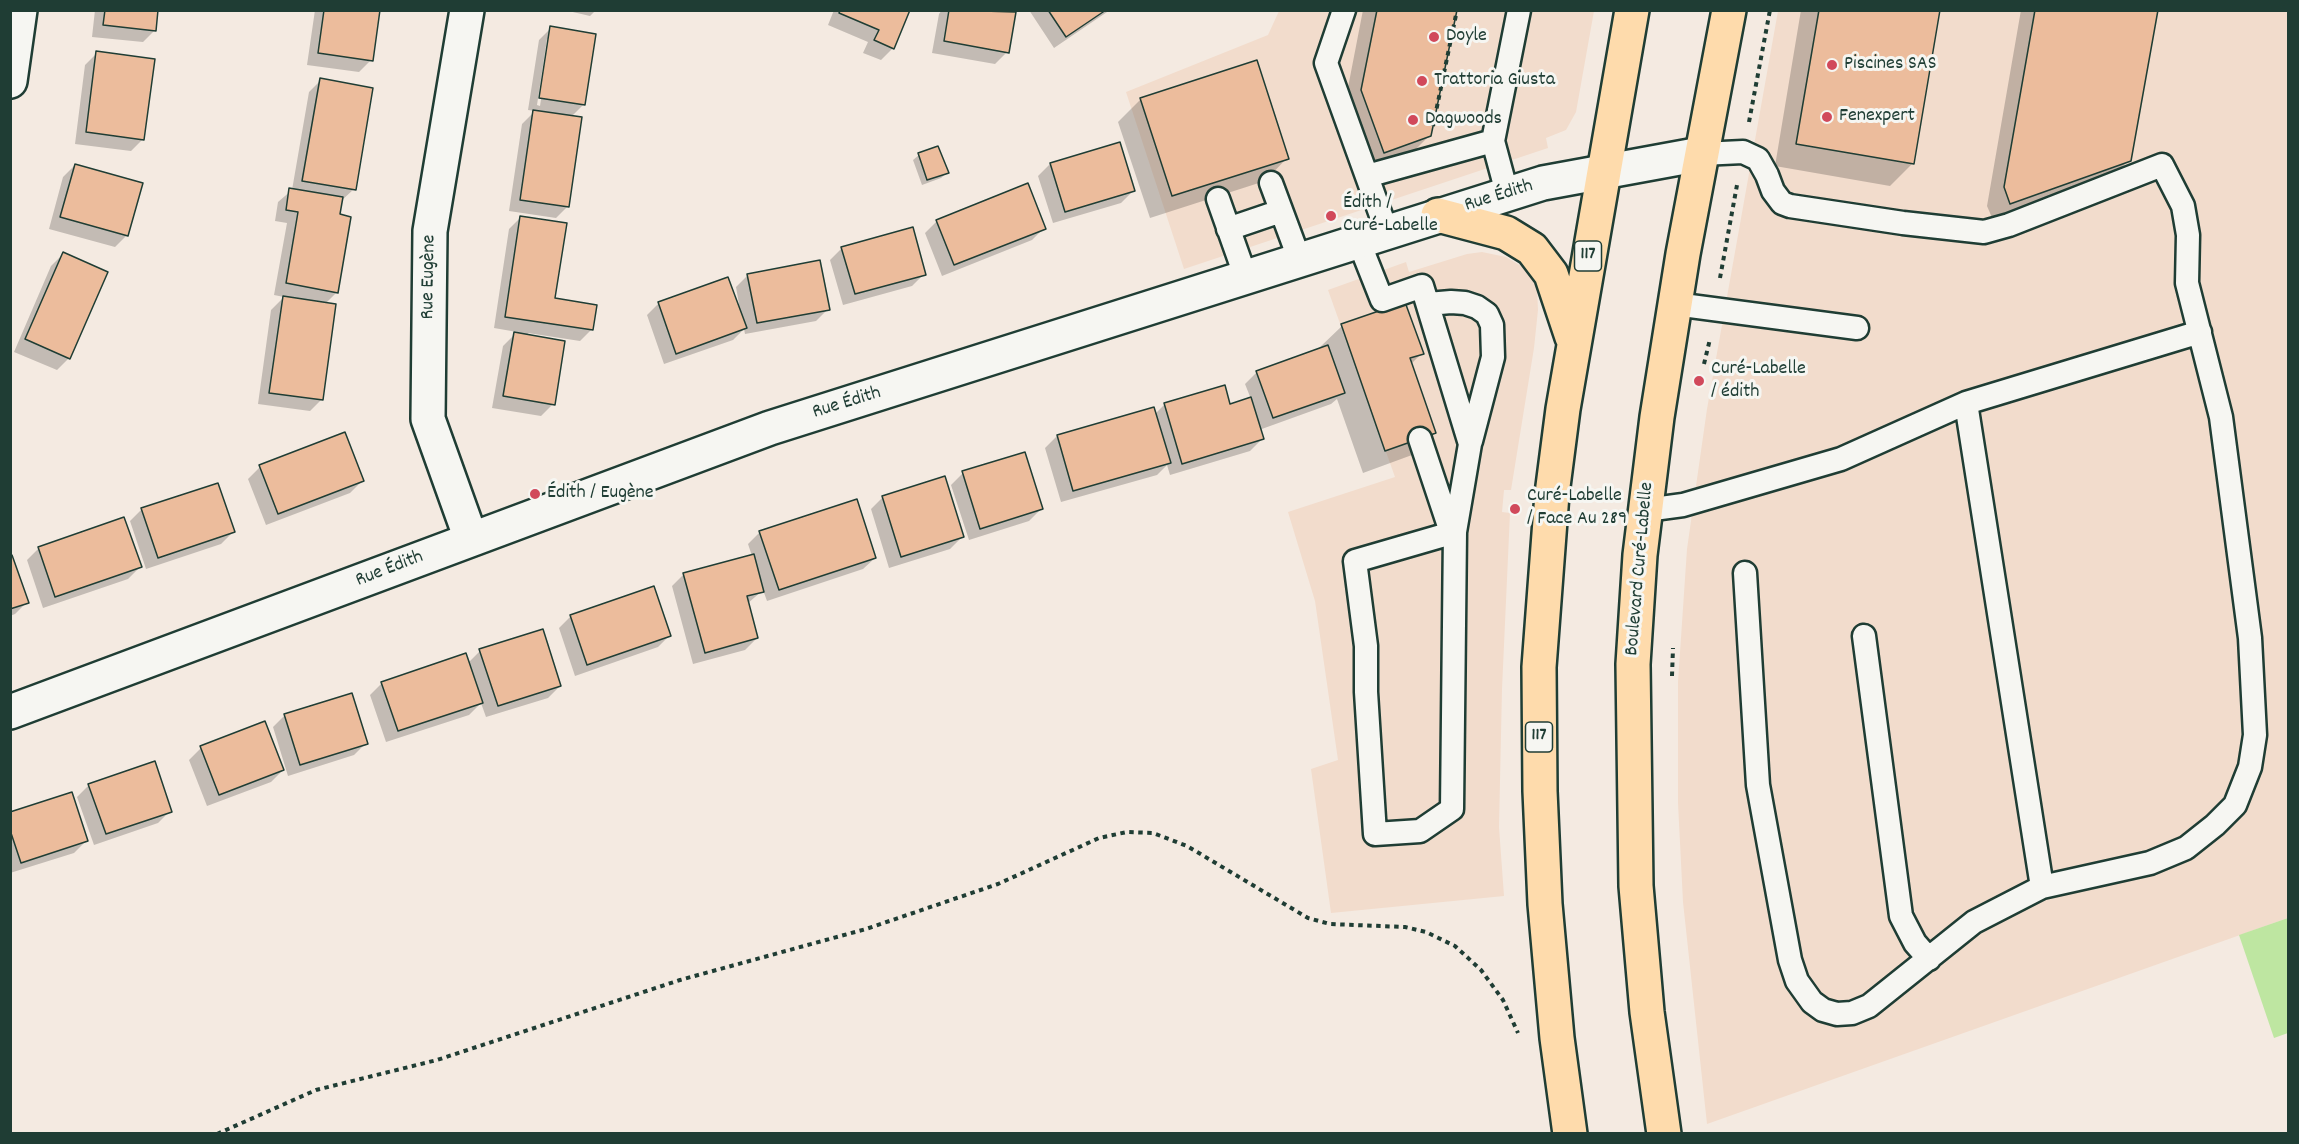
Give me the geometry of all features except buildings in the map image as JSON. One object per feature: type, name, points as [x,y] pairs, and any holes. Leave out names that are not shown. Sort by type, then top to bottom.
[{"type":"main road","name":"117","points":[[1570,1134],[1559,1054],[1545,904],[1540,814],[1539,667],[1552,494],[1574,342],[1632,10]]},
{"type":"main road","name":"Boulevard Curé-Labelle","points":[[1664,1134],[1647,1012],[1635,886],[1633,664],[1646,510],[1657,417],[1701,154],[1729,10]]},
{"type":"main road","points":[[1438,215],[1506,233],[1532,249],[1551,274],[1574,342]]},
{"type":"street","points":[[10,81],[20,10]]},
{"type":"street","name":"Rue Eugène","points":[[467,10],[430,231],[428,419],[471,539]]},
{"type":"street","name":"Rue Édith","points":[[10,712],[771,428],[1300,261],[1438,215],[1561,178],[1701,154]]},
{"type":"lane","points":[[1344,10],[1326,63],[1366,176],[1382,300],[1422,286],[1470,444]]},
{"type":"lane","points":[[1508,194],[1493,141],[1519,10]]},
{"type":"lane","points":[[1366,176],[1493,141]]},
{"type":"lane","points":[[1701,154],[1743,152],[1758,159],[1773,191],[1782,203],[1790,206],[1915,225],[1984,232],[2009,225],[2162,165],[2183,206],[2188,235],[2187,283],[2221,417],[2250,639],[2255,735],[2250,767],[2235,805],[2215,825],[2186,848],[2150,863],[2042,887],[1974,922],[1869,1006],[1852,1013],[1837,1014],[1823,1010],[1812,1002],[1797,981],[1790,960],[1758,785],[1744,573]]},
{"type":"lane","points":[[1271,183],[1300,261]]},
{"type":"lane","points":[[1218,199],[1245,278]]},
{"type":"lane","points":[[1228,229],[1281,211]]},
{"type":"lane","points":[[1428,304],[1451,302],[1477,307],[1487,314],[1492,325],[1493,357],[1470,444],[1455,532],[1452,809],[1420,831],[1375,834],[1366,692],[1366,646],[1355,561],[1455,532]]},
{"type":"lane","points":[[1675,304],[1857,328]]},
{"type":"lane","points":[[1646,510],[1683,505],[1841,459],[1966,403],[2200,332]]},
{"type":"lane","points":[[1966,403],[2042,887]]},
{"type":"lane","points":[[1420,439],[1448,523],[1455,532]]},
{"type":"lane","points":[[1864,636],[1901,916],[1911,937],[1929,959]]},
{"type":"path","points":[[1431,136],[1458,10]]},
{"type":"path","points":[[1757,79],[1770,10]]},
{"type":"path","points":[[1725,251],[1735,196]]},
{"type":"path","name":"Boulevard Curé-Labelle","points":[[1672,679],[1673,638]]},
{"type":"path","points":[[218,1134],[316,1090],[437,1060],[690,978],[866,930],[998,884],[1099,838],[1128,832],[1153,833],[1187,846],[1308,918],[1330,924],[1405,927],[1426,932],[1455,946],[1481,970],[1503,1000],[1518,1033]]},
{"type":"shaded area","points":[[1279,11],[1594,11],[1576,112],[1566,130],[1546,138],[1548,148],[1184,269],[1126,92],[1268,35]]},
{"type":"shaded area","points":[[1778,11],[2288,11],[2288,918],[1707,1124],[1683,902],[1678,803],[1678,682],[1687,549],[1707,409]]},
{"type":"shaded area","points":[[1482,252],[1506,257],[1526,269],[1537,288],[1538,310],[1511,490],[1504,490],[1502,512],[1510,513],[1502,689],[1499,827],[1504,896],[1331,913],[1311,769],[1338,760],[1315,601],[1288,512],[1395,477],[1328,290],[1406,262],[1409,272],[1467,254]]},
{"type":"green space","points":[[2288,918],[2288,1033],[2274,1038],[2239,935]]},
{"type":"place","name":"Doyle","points":[[1434,37]]},
{"type":"place","name":"Piscines SAS","points":[[1832,65]]},
{"type":"place","name":"Trattoria Giusta","points":[[1422,81]]},
{"type":"place","name":"Fenexpert","points":[[1827,117]]},
{"type":"place","name":"Dagwoods","points":[[1413,120]]},
{"type":"place","name":"Édith / Curé-Labelle","points":[[1331,216]]},
{"type":"place","name":"Curé-Labelle / édith","points":[[1699,381]]},
{"type":"place","name":"Édith / Eugène","points":[[535,494]]},
{"type":"place","name":"Curé-Labelle / Face Au 289","points":[[1515,509]]}]
